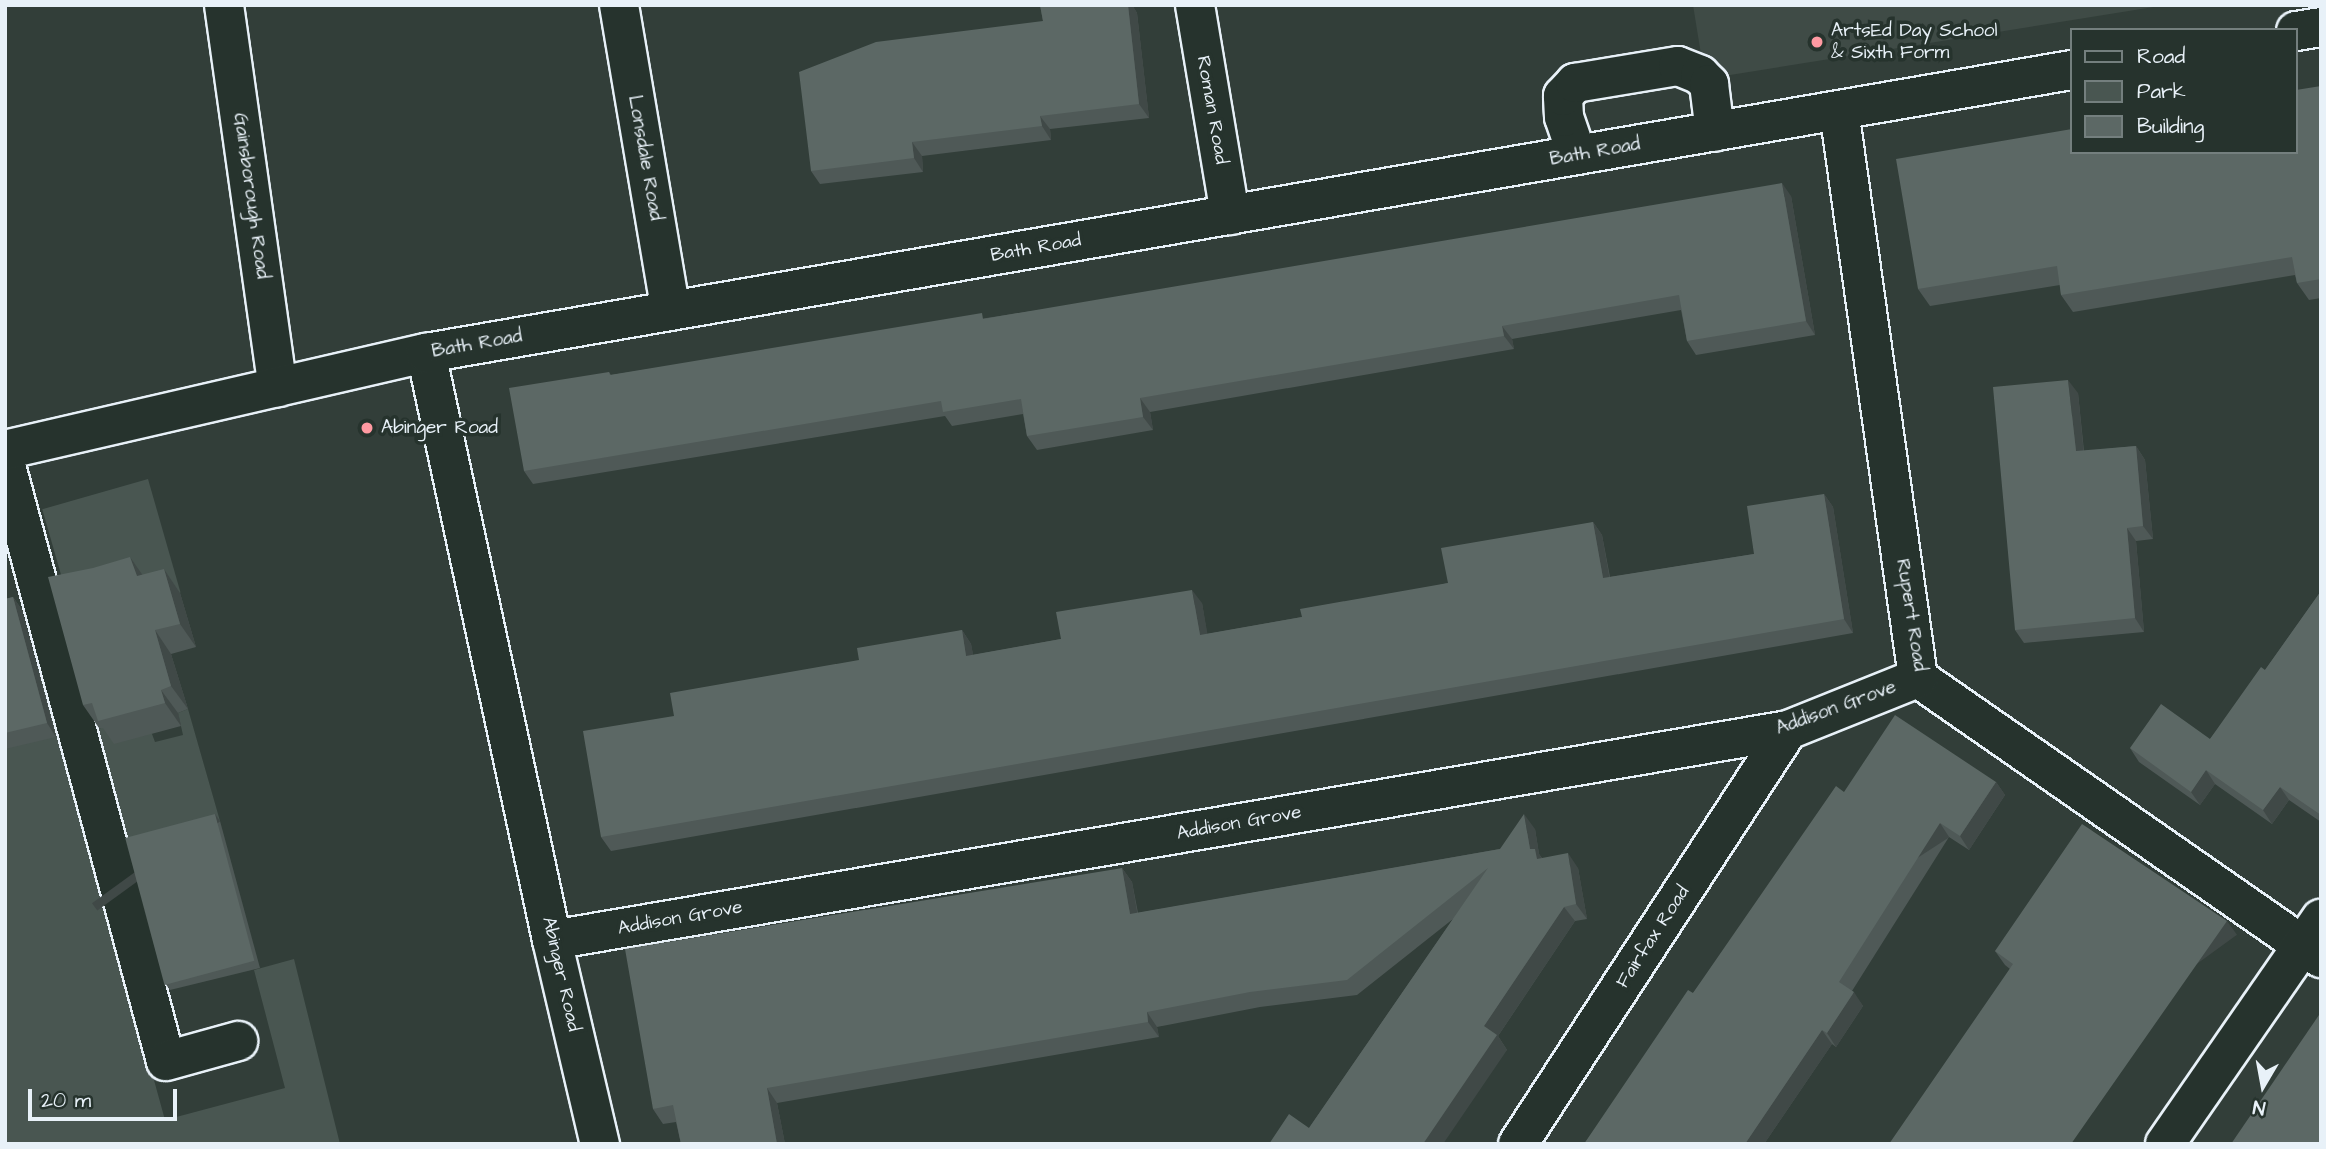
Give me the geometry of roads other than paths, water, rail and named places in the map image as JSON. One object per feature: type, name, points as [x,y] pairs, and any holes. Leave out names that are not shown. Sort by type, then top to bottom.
[{"type":"street","name":"Gainsborough Road","points":[[224,5],[278,387]]},
{"type":"street","name":"Lonsdale Road","points":[[619,5],[671,311]]},
{"type":"street","name":"Roman Road","points":[[1195,5],[1230,215]]},
{"type":"street","points":[[2298,32],[2321,27]]},
{"type":"street","points":[[1577,155],[1564,117],[1563,96],[1575,83],[1678,66],[1700,75],[1709,84],[1715,132]]},
{"type":"street","name":"Bath Road","points":[[5,450],[426,353],[2070,70]]},
{"type":"street","name":"Rupert Road","points":[[1839,110],[1918,678],[2314,940]]},
{"type":"street","name":"Abinger Road","points":[[426,353],[552,940],[600,1144]]},
{"type":"street","points":[[5,462],[166,1061],[238,1041]]},
{"type":"street","name":"Addison Grove","points":[[552,940],[1788,730],[1918,678]]},
{"type":"street","name":"Fairfax Road","points":[[1518,1144],[1788,730]]},
{"type":"street","points":[[2165,1144],[2314,940]]},
{"type":"place","name":"ArtsEd Day School & Sixth Form","points":[[1817,42]]},
{"type":"place","name":"Abinger Road","points":[[367,428]]}]
